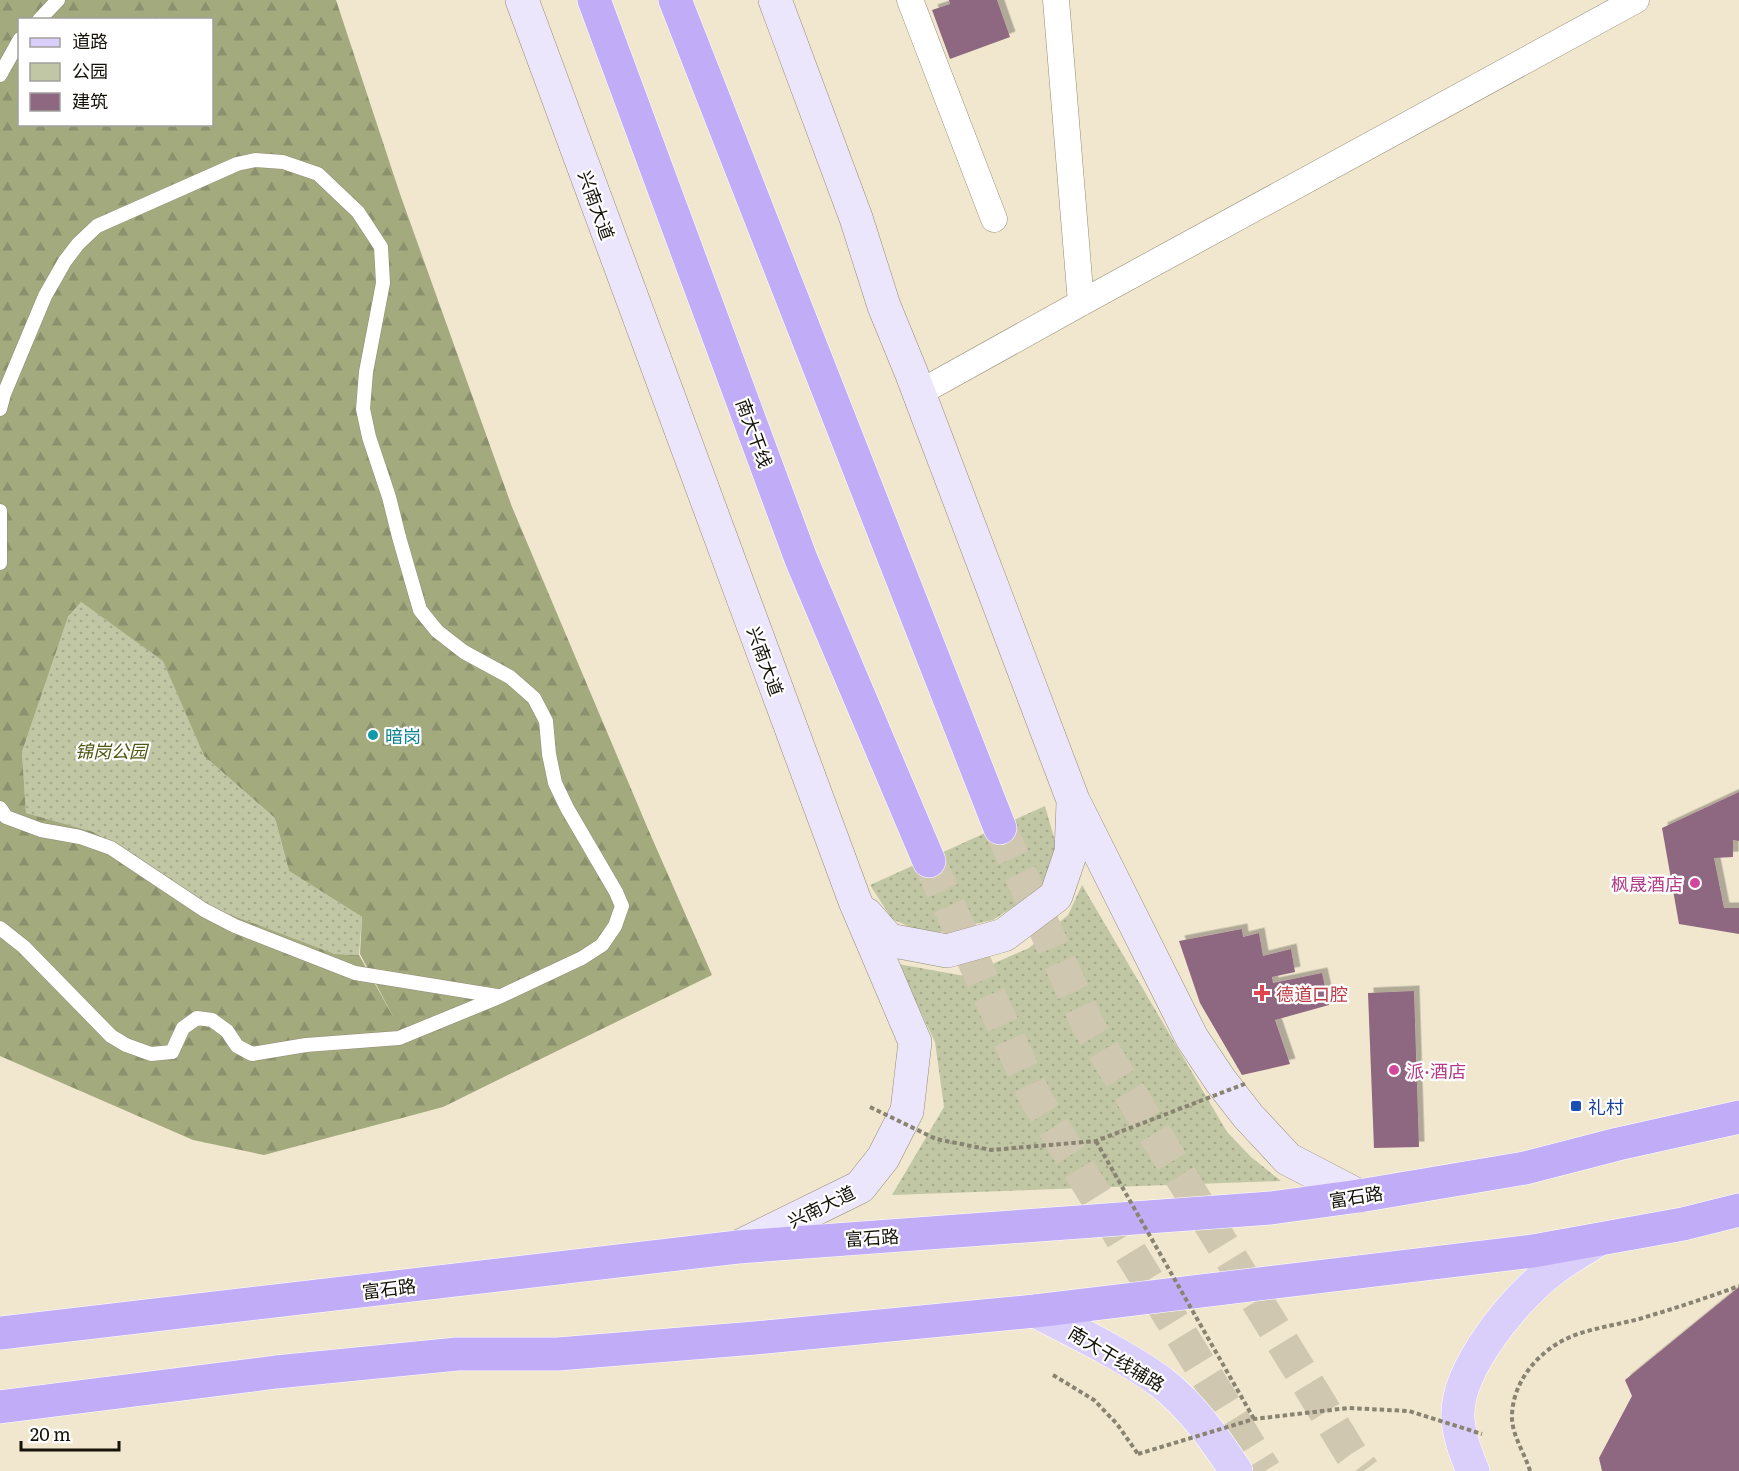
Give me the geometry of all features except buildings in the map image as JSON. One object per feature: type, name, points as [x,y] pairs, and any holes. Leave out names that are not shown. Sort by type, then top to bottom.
[{"type":"highway","name":"南大干线","points":[[594,0],[801,559],[929,861]]},
{"type":"highway","points":[[675,0],[1000,828]]},
{"type":"highway","name":"富石路","points":[[0,1333],[738,1247],[1270,1208],[1359,1196],[1525,1167],[1739,1117]]},
{"type":"highway","points":[[0,1407],[276,1372],[446,1355],[558,1354],[1035,1311],[1533,1251],[1601,1233],[1683,1224],[1739,1210]]},
{"type":"main road","name":"兴南大道","points":[[522,0],[855,901],[915,1042],[907,1111],[883,1158],[860,1187],[738,1247]]},
{"type":"main road","points":[[775,0],[856,218],[884,306],[1073,800],[1192,1038],[1220,1080],[1248,1116],[1288,1158],[1359,1196]]},
{"type":"main road","points":[[855,901],[889,940],[947,951],[1004,935],[1056,896],[1071,852],[1073,800]]},
{"type":"main road","points":[[1473,1471],[1464,1448],[1458,1417],[1461,1392],[1473,1363],[1489,1337],[1518,1303],[1551,1270],[1601,1233]]},
{"type":"main road","name":"南大干线辅路","points":[[1035,1311],[1097,1343],[1162,1383],[1204,1426],[1236,1471]]},
{"type":"street","points":[[910,0],[994,219]]},
{"type":"street","points":[[1056,0],[1081,303]]},
{"type":"street","points":[[919,393],[1636,0]]},
{"type":"lane","points":[[41,18],[58,0]]},
{"type":"lane","points":[[0,75],[18,43]]},
{"type":"lane","points":[[0,409],[4,394],[45,296],[65,261],[97,226],[237,164],[255,160],[283,162],[318,174],[358,212],[381,247],[383,283],[366,372],[363,409],[369,437],[389,496],[420,610],[437,631],[464,652],[510,678],[534,698],[546,721],[555,783],[622,906],[615,926],[602,945],[582,957],[499,997],[399,1038],[306,1045],[252,1054],[237,1046],[227,1031],[212,1020],[197,1018],[183,1028],[172,1052],[151,1054],[126,1045],[111,1036],[24,947],[0,927]]},
{"type":"lane","points":[[0,511],[0,563]]},
{"type":"lane","points":[[0,808],[6,817],[41,830],[80,837],[111,848],[214,915],[235,926],[355,973],[499,997]]},
{"type":"path","points":[[870,1107],[936,1139],[991,1150],[1096,1141],[1247,1083]]},
{"type":"path","points":[[1096,1141],[1254,1419]]},
{"type":"path","points":[[1530,1471],[1512,1422],[1513,1402],[1519,1385],[1529,1369],[1544,1353],[1580,1333],[1637,1320],[1739,1286]]},
{"type":"path","points":[[1053,1375],[1094,1400],[1117,1424],[1138,1454],[1254,1419],[1348,1408],[1409,1411],[1482,1434]]},
{"type":"green space","points":[[0,0],[336,0],[400,194],[512,507],[712,975],[443,1107],[264,1155],[193,1140],[0,1056]],"holes":[[[81,602],[163,661],[204,756],[275,818],[289,871],[362,917],[360,954],[395,1020],[359,955],[335,954],[216,909],[94,832],[26,813],[22,752],[68,617]]]},
{"type":"green space","name":"锦岗公园","points":[[81,602],[163,660],[204,756],[275,818],[289,871],[362,917],[359,955],[335,954],[216,909],[94,832],[26,813],[22,752],[68,617]]},
{"type":"green space","points":[[1045,806],[1057,848],[1044,887],[993,920],[940,932],[919,931],[892,919],[870,885]]},
{"type":"green space","points":[[1082,885],[1227,1132],[1251,1157],[1281,1181],[892,1195],[944,1107],[935,1042],[898,964],[965,976],[1029,948],[1068,915]]},
{"type":"tunnel","points":[[1000,828],[1088,1025],[1351,1454],[1364,1471]]},
{"type":"tunnel","points":[[929,861],[1036,1099],[1265,1471]]},
{"type":"place","name":"暗岗","points":[[373,735]]},
{"type":"place","name":"枫晟酒店","points":[[1695,883]]},
{"type":"place","name":"德道口腔","points":[[1262,993]]},
{"type":"place","name":"派·酒店","points":[[1394,1070]]},
{"type":"place","name":"礼村","points":[[1576,1106]]}]
